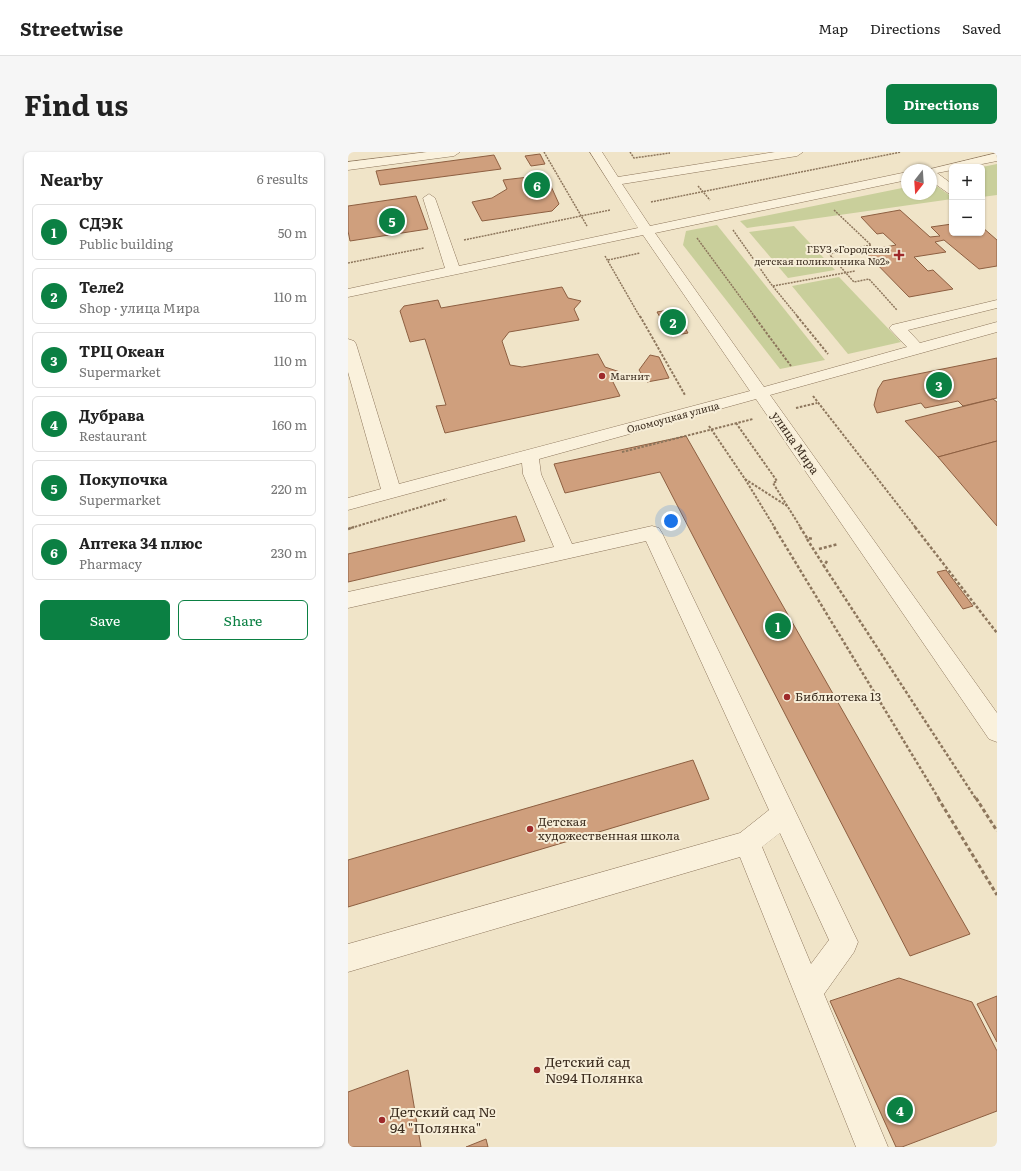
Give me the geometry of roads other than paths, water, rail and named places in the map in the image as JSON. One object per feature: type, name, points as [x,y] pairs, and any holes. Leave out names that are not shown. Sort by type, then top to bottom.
[{"type":"street","points":[[348,166],[375,157],[454,152]]},
{"type":"street","name":"улица Мира","points":[[596,152],[646,230],[761,392],[997,732]]},
{"type":"street","points":[[615,181],[770,154],[797,152]]},
{"type":"street","points":[[937,170],[997,157]]},
{"type":"street","points":[[348,293],[646,230],[723,216],[901,177]]},
{"type":"street","points":[[937,179],[949,188]]},
{"type":"street","points":[[429,198],[454,270]]},
{"type":"street","points":[[918,350],[897,328],[997,304]]},
{"type":"street","name":"Оломоуцкая улица","points":[[348,504],[695,411],[997,327]]},
{"type":"street","points":[[348,344],[392,493]]},
{"type":"street","points":[[530,456],[532,474],[566,552]]},
{"type":"street","points":[[348,600],[652,533],[844,942],[809,990]]},
{"type":"street","points":[[348,958],[747,843],[784,814]]},
{"type":"street","points":[[747,843],[809,990],[872,1147]]},
{"type":"place","name":"Аптека 34 плюс","points":[[537,185]]},
{"type":"place","name":"Покупочка","points":[[392,221]]},
{"type":"place","name":"ГБУЗ «Городская детская поликлиника №2»","points":[[899,255]]},
{"type":"place","name":"Теле2","points":[[673,322]]},
{"type":"place","name":"Магнит","points":[[602,376]]},
{"type":"place","name":"ТРЦ Океан","points":[[939,385]]},
{"type":"place","name":"СДЭК","points":[[778,626]]},
{"type":"place","name":"Библиотека 13","points":[[787,697]]},
{"type":"place","name":"Детская художественная школа","points":[[530,829]]},
{"type":"place","name":"Детский сад №94 Полянка","points":[[537,1070]]},
{"type":"place","name":"Дубрава","points":[[900,1110]]},
{"type":"place","name":"Детский сад № 94 \"Полянка\"","points":[[382,1120]]}]
